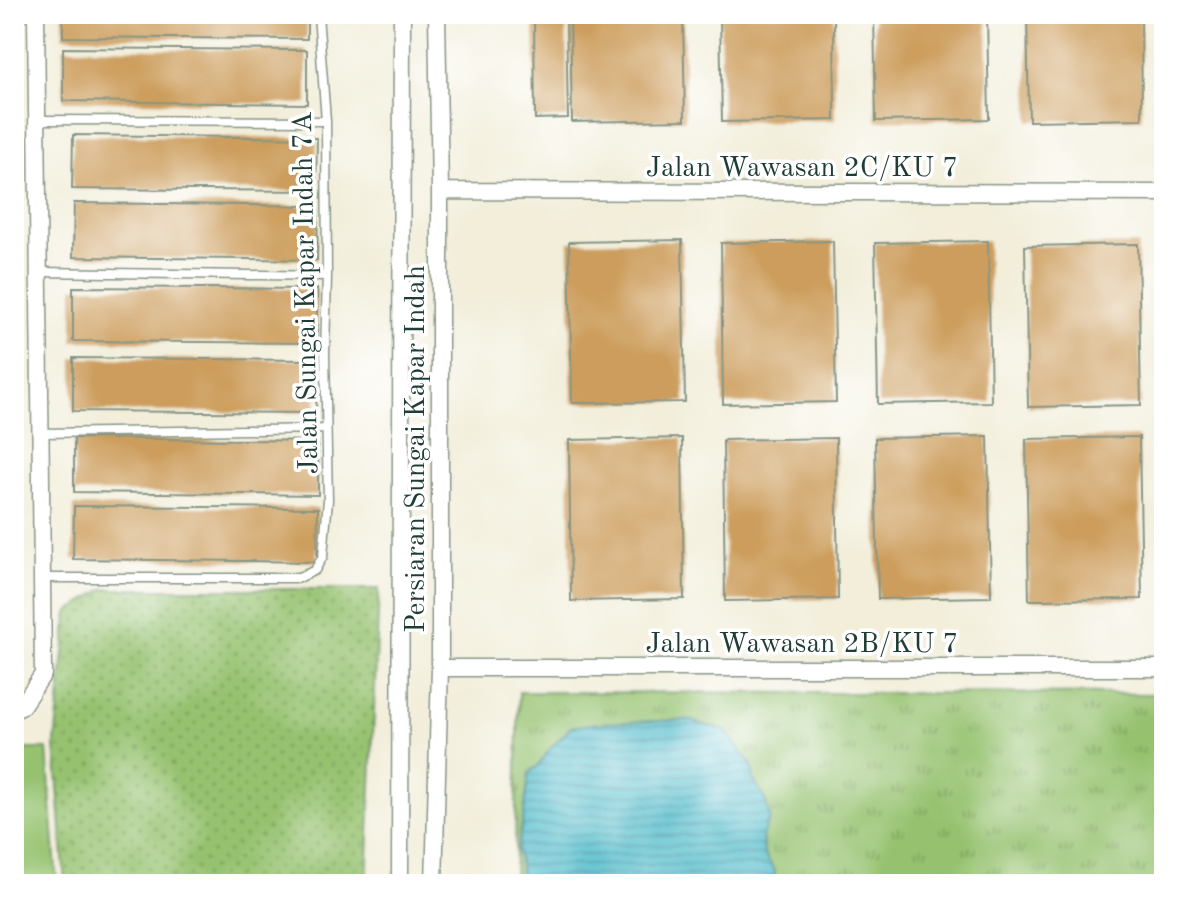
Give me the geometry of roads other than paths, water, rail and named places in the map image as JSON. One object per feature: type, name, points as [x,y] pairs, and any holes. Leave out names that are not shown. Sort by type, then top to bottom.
[{"type":"street","points":[[14,710],[21,707],[43,674],[36,14]]},
{"type":"street","name":"Persiaran Sungai Kapar Indah","points":[[400,884],[402,14]]},
{"type":"street","name":"Persiaran Sungai Kapar Indah","points":[[434,884],[440,668],[437,14]]},
{"type":"street","name":"Jalan Wawasan 2C/KU 7","points":[[440,191],[1164,193]]},
{"type":"street","name":"Jalan Wawasan 2B/KU 7","points":[[440,668],[1164,668]]},
{"type":"lane","name":"Jalan Sungai Kapar Indah 7A","points":[[41,578],[299,578],[315,570],[323,556],[328,500],[326,121],[318,14]]},
{"type":"lane","points":[[37,120],[326,121]]},
{"type":"lane","points":[[39,272],[327,276]]},
{"type":"lane","points":[[40,433],[326,429]]},
{"type":"water","points":[[688,720],[726,731],[752,766],[754,781],[765,799],[770,817],[762,836],[764,854],[775,871],[774,884],[523,884],[517,850],[529,773],[571,727]]}]
